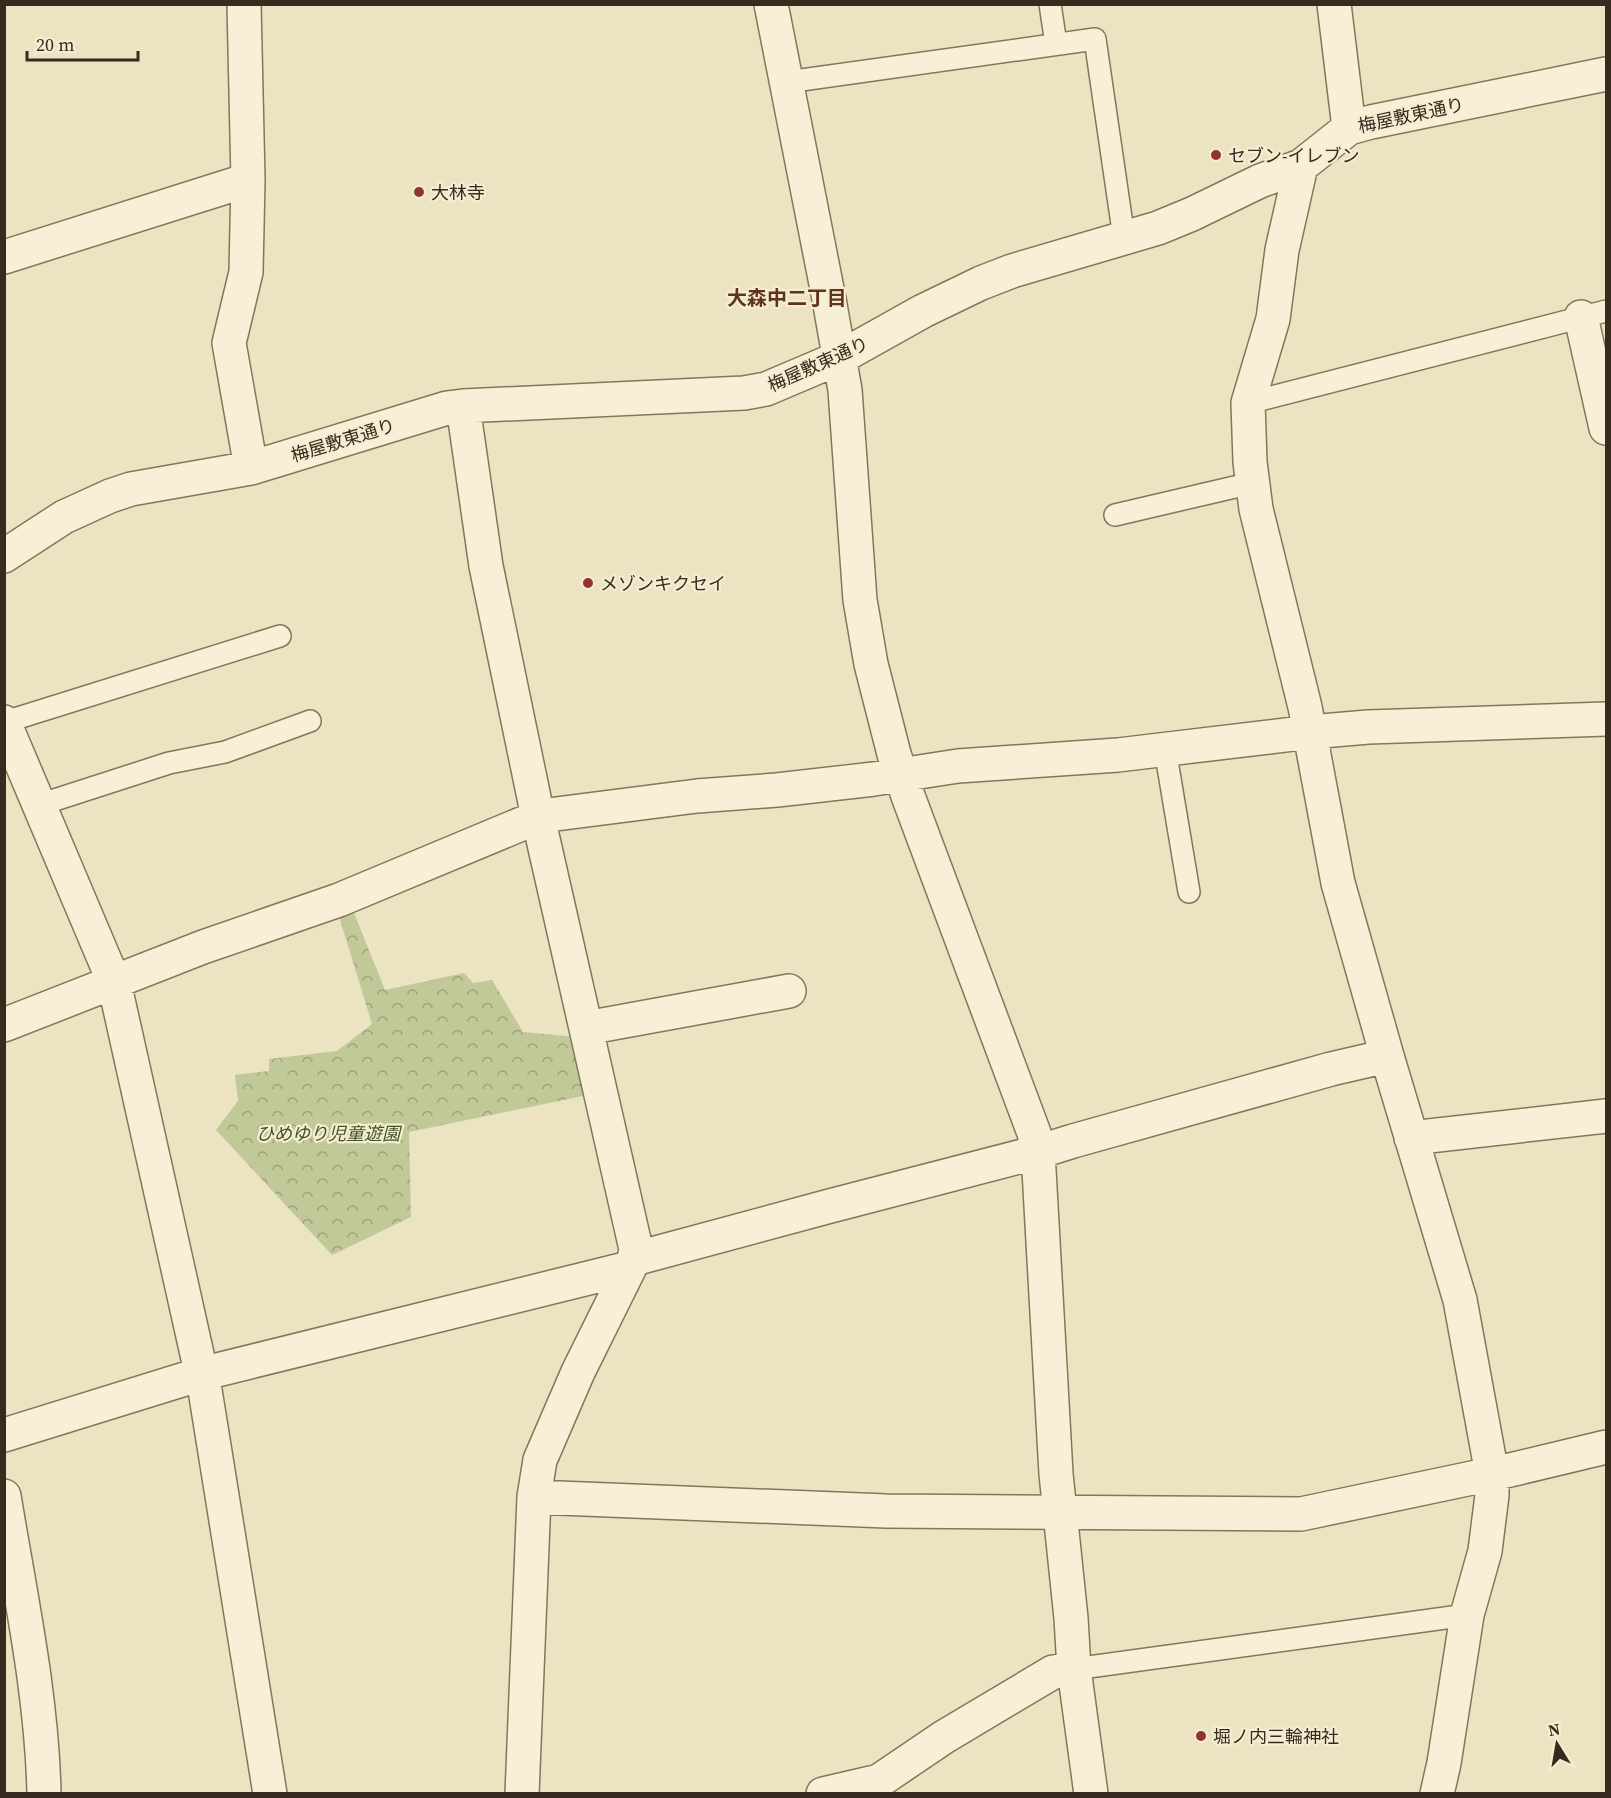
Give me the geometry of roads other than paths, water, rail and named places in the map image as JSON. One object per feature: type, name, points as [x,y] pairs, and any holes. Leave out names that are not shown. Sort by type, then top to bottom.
[{"type":"street","points":[[244,4],[248,180],[246,272],[229,343],[251,468]]},
{"type":"street","points":[[771,4],[845,390],[860,600],[871,664],[901,776],[1034,1132],[1038,1152],[1060,1513],[1074,1669],[1091,1794]]},
{"type":"street","points":[[1334,4],[1349,128]]},
{"type":"street","name":"梅屋敷東通り","points":[[4,556],[64,517],[110,496],[131,489],[251,468],[447,408],[744,393],[766,389],[839,358],[923,311],[981,283],[1022,268],[1158,228],[1260,181],[1301,166],[1349,128],[1606,74]]},
{"type":"street","points":[[1301,166],[1282,250],[1273,319],[1248,403],[1252,483],[1256,509],[1310,732],[1335,870],[1387,1056],[1460,1300],[1491,1474],[1492,1496],[1485,1551],[1467,1616],[1437,1794]]},
{"type":"street","points":[[4,257],[248,180]]},
{"type":"street","points":[[1594,314],[1606,428]]},
{"type":"street","points":[[463,406],[486,566],[538,817],[636,1249],[632,1263],[578,1372],[540,1460],[534,1497],[522,1794]]},
{"type":"street","points":[[4,1025],[203,948],[339,900],[538,817],[697,796],[777,790],[901,776],[958,766],[1096,756],[1310,732],[1368,727],[1606,719]]},
{"type":"street","points":[[4,722],[114,982],[205,1390],[270,1794]]},
{"type":"street","points":[[586,1028],[789,991]]},
{"type":"street","points":[[4,1435],[201,1374],[632,1263],[830,1206],[1038,1152],[1236,1095],[1387,1056]]},
{"type":"street","points":[[1411,1138],[1606,1116]]},
{"type":"street","points":[[534,1497],[886,1511],[1301,1514],[1606,1447]]},
{"type":"street","points":[[4,1496],[40,1714],[44,1794]]},
{"type":"street","points":[[824,1794],[879,1781],[944,1737],[1053,1672],[1074,1669]]},
{"type":"lane","points":[[1050,4],[1056,44]]},
{"type":"lane","points":[[787,81],[1095,39],[1124,238]]},
{"type":"lane","points":[[1248,403],[1594,314]]},
{"type":"lane","points":[[1115,515],[1252,483]]},
{"type":"lane","points":[[4,722],[280,636]]},
{"type":"lane","points":[[39,805],[168,763],[225,752],[310,721]]},
{"type":"lane","points":[[1165,749],[1189,892]]},
{"type":"lane","points":[[1074,1669],[1467,1616]]},
{"type":"place","name":"セブン-イレブン","points":[[1216,155]]},
{"type":"place","name":"大林寺","points":[[419,192]]},
{"type":"place","name":"メゾンキクセイ","points":[[588,583]]},
{"type":"place","name":"堀ノ内三輪神社","points":[[1201,1736]]},
{"type":"district","name":"大森中二丁目","points":[[787,298]]},
{"type":"park label","name":"ひめゆり児童遊園","points":[[328,1133]]}]
